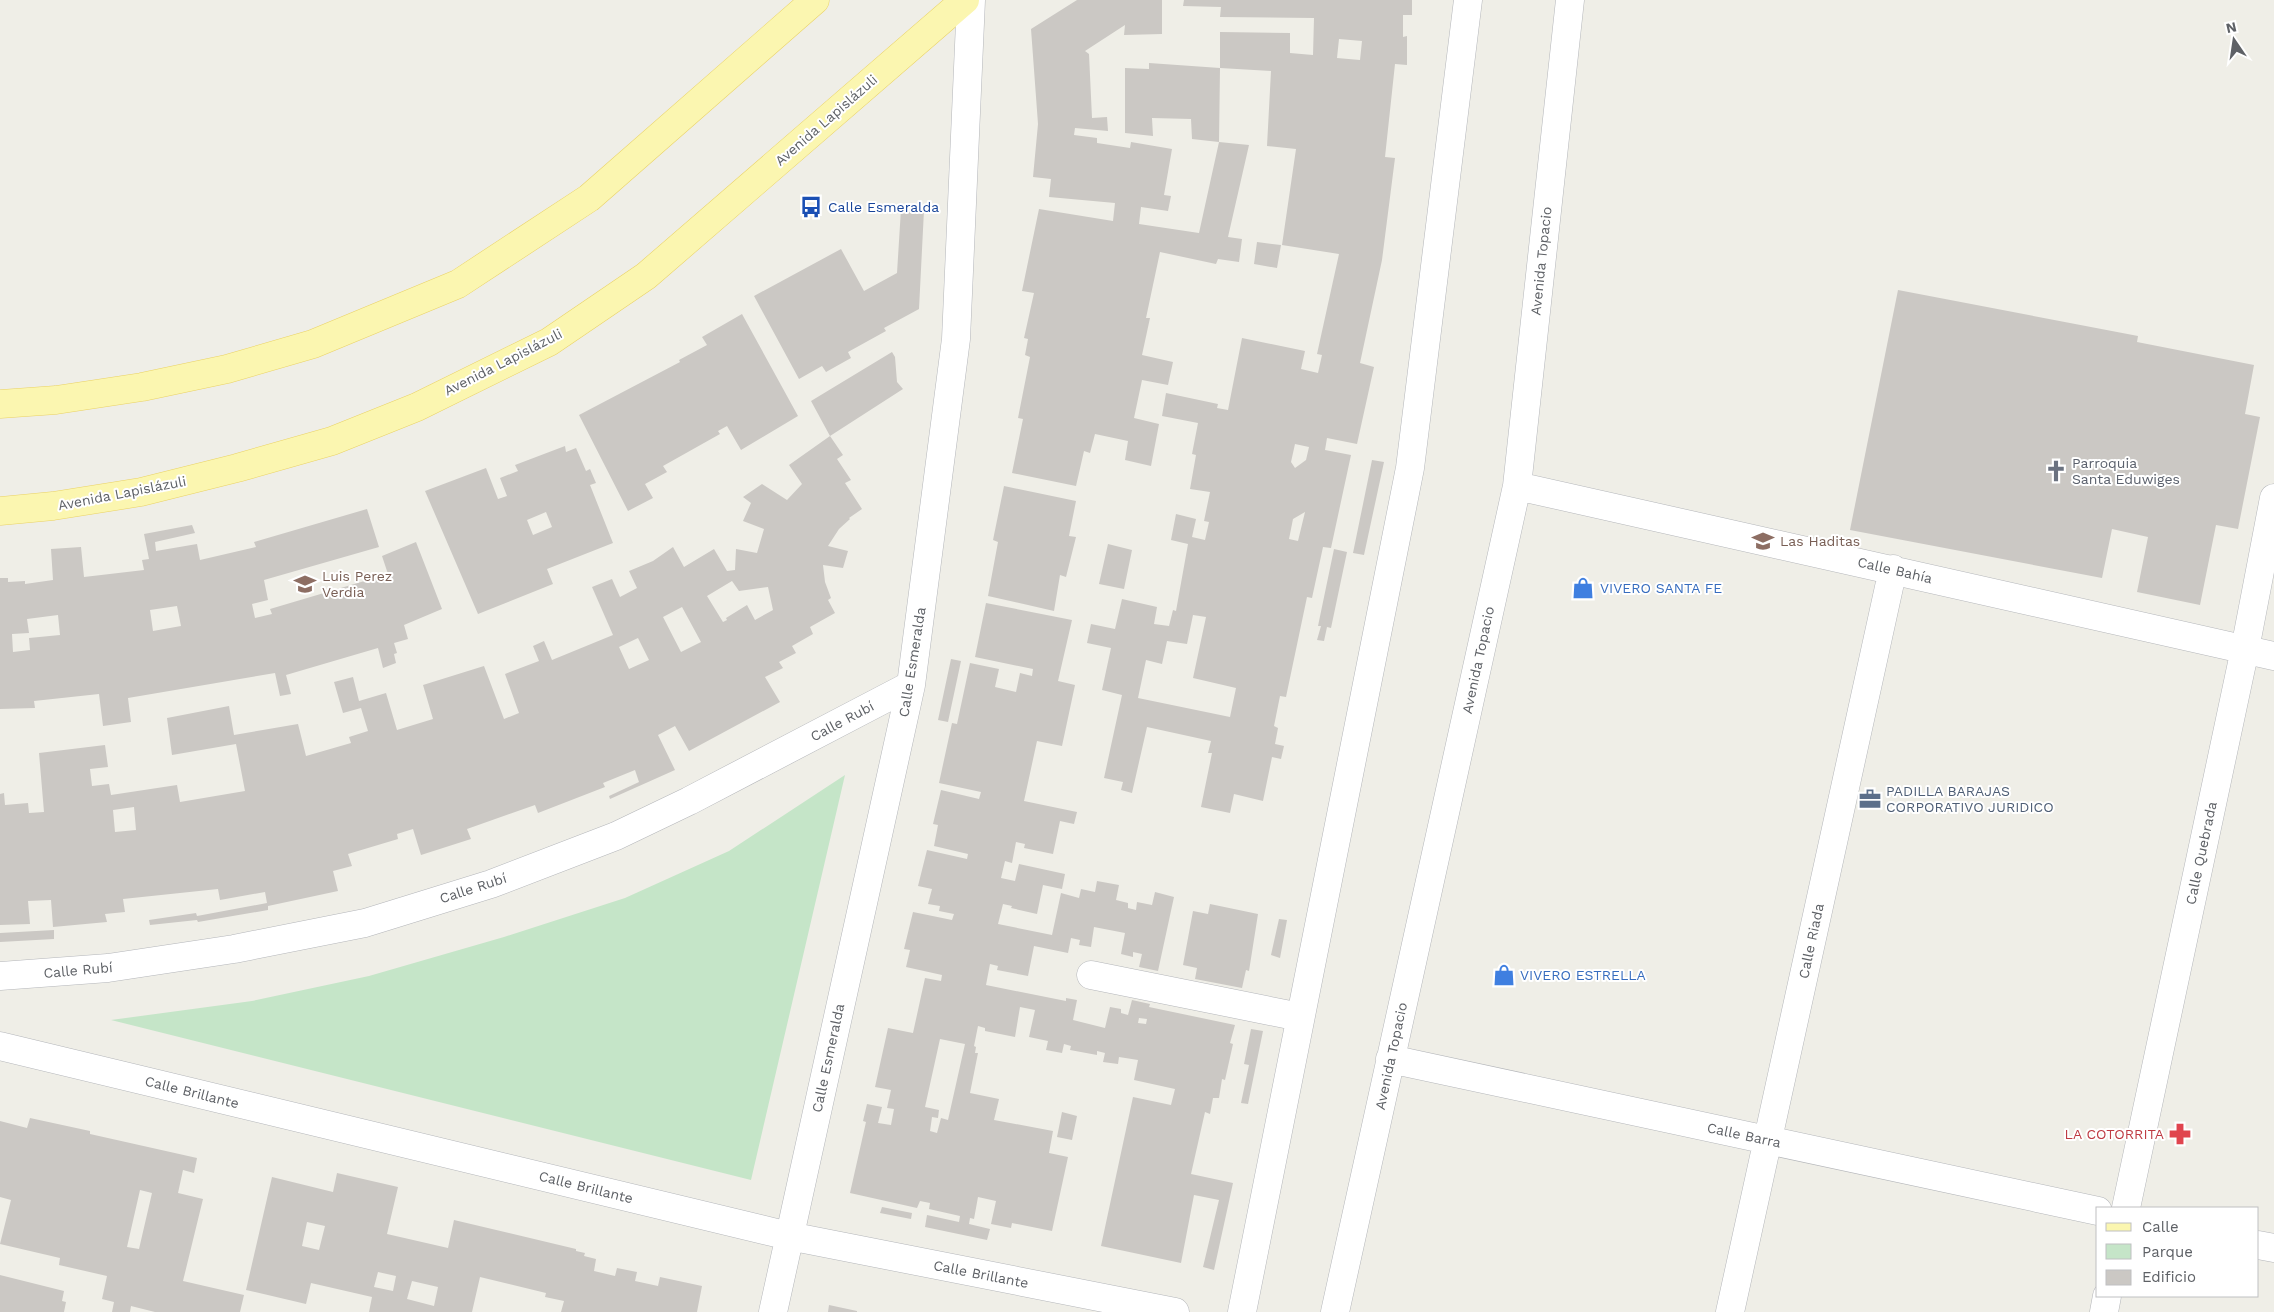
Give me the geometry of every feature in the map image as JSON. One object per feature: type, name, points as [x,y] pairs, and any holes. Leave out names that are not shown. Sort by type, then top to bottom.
[{"type":"main road","points":[[0,404],[56,400],[142,387],[226,369],[313,344],[458,284],[589,198],[815,0]]},
{"type":"main road","name":"Avenida Lapislázuli","points":[[0,511],[53,506],[141,492],[237,468],[332,441],[417,407],[549,342],[646,276],[965,0]]},
{"type":"street","name":"Calle Esmeralda","points":[[773,1312],[910,685],[956,339],[970,0]]},
{"type":"street","points":[[1242,1312],[1410,468],[1468,0]]},
{"type":"street","name":"Avenida Topacio","points":[[1335,1312],[1516,486],[1570,0]]},
{"type":"street","name":"Calle Bahía","points":[[1516,486],[1893,569],[2274,656]]},
{"type":"street","name":"Calle Quebrada","points":[[2126,1207],[2245,649],[2274,498]]},
{"type":"street","name":"Calle Riada","points":[[1730,1312],[1893,569]]},
{"type":"street","name":"Calle Rubí","points":[[0,976],[108,968],[234,949],[365,923],[491,884],[626,831],[730,780],[910,685]]},
{"type":"street","points":[[1091,975],[1300,1017]]},
{"type":"street","name":"Calle Brillante","points":[[0,1046],[789,1236],[1175,1312]]},
{"type":"street","name":"Calle Barra","points":[[1390,1059],[2096,1211]]},
{"type":"street","points":[[2259,1244],[2274,1248]]},
{"type":"street","points":[[2104,1312],[2107,1297]]},
{"type":"green space","points":[[845,775],[751,1180],[111,1020],[252,1001],[369,976],[504,937],[625,898],[729,851]]},
{"type":"building","points":[[1077,0],[1162,0],[1162,34],[1124,35],[1125,25],[1085,51],[1089,54],[1092,118],[1107,117],[1108,131],[1075,128],[1074,135],[1097,138],[1097,143],[1130,148],[1131,142],[1172,149],[1164,195],[1171,196],[1168,211],[1141,207],[1139,224],[1199,233],[1219,142],[1249,145],[1228,237],[1242,239],[1239,262],[1218,259],[1216,264],[1160,252],[1146,318],[1150,318],[1142,355],[1173,362],[1168,385],[1142,380],[1134,418],[1159,424],[1151,466],[1125,460],[1128,441],[1095,434],[1090,453],[1084,451],[1076,486],[1012,473],[1023,419],[1018,418],[1030,357],[1025,355],[1028,339],[1024,338],[1034,293],[1022,291],[1039,209],[1113,221],[1115,203],[1049,197],[1051,179],[1033,177],[1038,124],[1031,29]]},
{"type":"building","points":[[1184,0],[1412,0],[1412,15],[1403,15],[1403,37],[1407,36],[1407,65],[1395,64],[1385,157],[1395,158],[1382,260],[1360,363],[1374,367],[1357,444],[1327,438],[1325,450],[1351,455],[1331,548],[1323,547],[1312,598],[1307,597],[1286,697],[1280,696],[1274,726],[1278,728],[1275,744],[1284,746],[1281,759],[1272,757],[1263,801],[1234,794],[1230,813],[1201,807],[1212,753],[1208,753],[1211,741],[1147,727],[1132,793],[1121,790],[1123,782],[1104,778],[1122,695],[1102,690],[1111,648],[1087,643],[1091,624],[1115,629],[1122,599],[1157,607],[1154,624],[1169,626],[1173,610],[1176,611],[1188,544],[1171,540],[1176,514],[1196,519],[1192,537],[1205,540],[1209,522],[1204,521],[1210,492],[1190,489],[1196,455],[1192,454],[1198,423],[1162,416],[1166,393],[1218,404],[1217,408],[1228,410],[1242,338],[1305,351],[1301,369],[1318,373],[1322,355],[1317,354],[1339,254],[1282,245],[1296,149],[1267,146],[1271,71],[1220,68],[1220,32],[1290,33],[1290,53],[1313,55],[1314,18],[1220,17],[1221,7],[1183,6]],"holes":[[[1339,39],[1362,41],[1360,60],[1337,58]],[[1295,444],[1309,447],[1306,460],[1295,468],[1291,462]],[[1305,512],[1298,541],[1289,539],[1293,519]],[[1193,615],[1206,617],[1193,678],[1236,688],[1230,717],[1138,698],[1146,660],[1162,664],[1167,641],[1187,644]]]},
{"type":"building","points":[[1149,63],[1220,68],[1219,142],[1192,139],[1191,119],[1152,118],[1153,136],[1125,133],[1125,68],[1149,69]]},
{"type":"building","points":[[901,209],[924,210],[919,309],[884,328],[886,331],[848,352],[851,358],[826,372],[822,366],[799,379],[754,296],[841,249],[864,291],[897,273]]},
{"type":"building","points":[[1257,242],[1281,245],[1277,268],[1254,264]]},
{"type":"building","name":"Parroquia Santa Eduwiges","points":[[1898,290],[2138,336],[2137,342],[2254,365],[2245,414],[2260,417],[2238,529],[2216,525],[2200,605],[2137,592],[2148,537],[2112,529],[2102,578],[1850,530]]},
{"type":"building","points":[[742,314],[798,416],[741,450],[727,426],[718,431],[720,434],[663,466],[667,472],[645,484],[653,498],[628,511],[579,415],[680,362],[679,360],[707,345],[702,337]]},
{"type":"building","points":[[892,352],[895,357],[897,382],[903,389],[830,436],[811,401]]},
{"type":"building","points":[[830,436],[843,455],[837,459],[851,480],[845,483],[862,509],[849,518],[828,546],[848,551],[843,568],[823,565],[825,582],[831,598],[828,600],[835,613],[810,627],[813,634],[792,646],[796,653],[779,662],[783,668],[765,677],[780,702],[689,751],[675,726],[658,735],[675,770],[610,799],[609,796],[639,782],[635,770],[603,783],[605,787],[538,813],[535,805],[467,829],[471,839],[421,855],[413,829],[397,834],[398,839],[348,854],[352,866],[333,871],[338,891],[268,906],[268,910],[198,922],[197,920],[150,925],[149,920],[196,913],[197,916],[267,903],[265,892],[220,900],[218,889],[123,899],[125,912],[105,914],[107,922],[53,927],[51,900],[28,901],[30,924],[0,925],[0,794],[4,793],[5,805],[28,803],[29,813],[44,812],[39,753],[105,745],[108,767],[90,769],[92,786],[109,784],[111,795],[177,785],[180,802],[245,791],[236,744],[172,755],[167,718],[229,706],[234,735],[298,724],[306,756],[351,743],[349,737],[368,731],[361,708],[343,713],[334,682],[353,677],[359,701],[386,693],[397,730],[433,719],[423,685],[484,666],[504,719],[519,713],[505,674],[539,661],[533,646],[544,641],[552,660],[613,635],[592,587],[612,579],[620,597],[637,588],[629,571],[653,561],[673,547],[684,567],[714,549],[727,571],[735,570],[736,549],[757,553],[764,529],[743,521],[751,503],[743,497],[762,484],[787,500],[802,484],[789,465]],"holes":[[[732,581],[739,591],[768,587],[773,610],[755,620],[747,605],[726,618],[727,620],[723,622],[707,596]],[[682,607],[701,642],[681,652],[663,617]],[[638,638],[649,660],[629,669],[619,647]],[[134,807],[136,830],[115,832],[113,810]]]},
{"type":"building","points":[[565,446],[566,452],[576,448],[586,471],[590,469],[596,483],[590,485],[613,543],[547,569],[553,584],[478,614],[425,491],[486,468],[498,499],[507,496],[500,478],[518,471],[515,465]],"holes":[[[546,512],[552,527],[533,535],[527,520]]]},
{"type":"building","points":[[1372,460],[1384,462],[1364,555],[1353,553]]},
{"type":"building","points":[[1004,486],[1076,501],[1069,536],[1076,537],[1066,577],[1060,575],[1054,611],[988,596],[998,542],[993,540]]},
{"type":"building","points":[[367,509],[379,547],[264,580],[268,600],[252,604],[255,618],[272,614],[270,609],[388,574],[382,556],[416,542],[442,609],[404,625],[408,639],[394,643],[397,653],[394,654],[396,663],[383,668],[378,648],[286,675],[291,694],[280,696],[275,673],[128,698],[131,722],[103,726],[99,694],[34,701],[35,708],[0,709],[0,578],[8,578],[8,582],[25,581],[25,584],[53,580],[51,549],[81,547],[84,577],[144,570],[142,560],[149,559],[144,534],[192,525],[195,533],[155,542],[156,551],[197,544],[200,560],[256,547],[254,542]],"holes":[[[177,606],[181,626],[153,631],[150,610]],[[58,615],[60,635],[29,638],[30,650],[13,652],[12,634],[29,633],[27,619]]]},
{"type":"building","points":[[1108,544],[1132,550],[1124,589],[1099,584]]},
{"type":"building","points":[[1334,549],[1347,552],[1331,628],[1327,627],[1324,641],[1317,640],[1321,626],[1318,626]]},
{"type":"building","points":[[986,603],[1072,620],[1058,681],[1075,685],[1062,746],[1037,741],[1024,801],[1077,812],[1074,824],[1060,821],[1053,854],[1024,848],[1025,844],[1016,842],[1012,863],[1005,861],[1001,878],[1015,881],[1019,864],[1065,874],[1062,889],[1043,885],[1037,914],[1011,908],[1012,906],[1003,904],[998,924],[1052,935],[1061,893],[1079,898],[1081,889],[1095,892],[1097,881],[1119,885],[1116,900],[1128,903],[1128,908],[1136,910],[1137,902],[1152,905],[1155,892],[1174,897],[1158,971],[1139,967],[1142,954],[1133,952],[1133,957],[1121,954],[1125,933],[1094,927],[1091,947],[1079,945],[1080,940],[1071,938],[1068,953],[1034,946],[1028,976],[997,970],[998,966],[990,964],[986,985],[1066,1001],[1066,998],[1077,1000],[1073,1020],[1105,1028],[1110,1007],[1121,1009],[1121,1013],[1128,1015],[1132,1000],[1150,1004],[1149,1007],[1235,1025],[1230,1043],[1233,1044],[1225,1080],[1222,1079],[1219,1098],[1213,1098],[1210,1114],[1205,1112],[1191,1174],[1233,1183],[1214,1270],[1203,1267],[1219,1200],[1194,1195],[1181,1263],[1101,1246],[1133,1097],[1171,1105],[1175,1089],[1134,1080],[1138,1060],[1119,1057],[1118,1064],[1103,1062],[1105,1053],[1097,1051],[1097,1055],[1070,1050],[1071,1046],[1064,1044],[1062,1053],[1046,1050],[1048,1041],[1029,1037],[1035,1010],[1020,1007],[1015,1037],[985,1031],[985,1028],[978,1026],[974,1046],[976,1047],[975,1053],[978,1053],[970,1093],[999,1099],[994,1120],[1053,1131],[1049,1153],[1068,1157],[1052,1231],[1012,1223],[1011,1228],[991,1224],[996,1201],[978,1197],[974,1219],[970,1218],[969,1224],[990,1229],[987,1240],[925,1227],[927,1215],[959,1222],[960,1216],[929,1209],[930,1203],[920,1201],[917,1208],[850,1193],[866,1122],[863,1121],[867,1104],[882,1107],[878,1123],[891,1125],[894,1109],[887,1108],[891,1090],[875,1087],[888,1028],[913,1033],[925,978],[941,981],[942,975],[906,967],[910,950],[904,949],[913,912],[952,920],[954,914],[939,911],[940,906],[928,904],[932,889],[918,886],[927,850],[967,859],[968,854],[934,846],[938,825],[933,824],[941,790],[979,799],[981,792],[939,783],[952,723],[957,724],[970,663],[999,669],[995,687],[1016,692],[1020,673],[1032,676],[1033,669],[975,657]],"holes":[[[1139,1018],[1147,1019],[1146,1024],[1138,1023]],[[940,1039],[965,1044],[948,1120],[941,1118],[937,1133],[930,1131],[932,1117],[938,1118],[939,1110],[925,1107]]]},
{"type":"building","points":[[951,659],[961,661],[948,722],[938,720]]},
{"type":"building","points":[[1210,904],[1258,914],[1249,971],[1246,970],[1242,988],[1195,979],[1197,968],[1183,965],[1193,911],[1208,914]]},
{"type":"building","points":[[1279,919],[1287,920],[1280,958],[1271,955]]},
{"type":"building","points":[[54,930],[54,939],[0,942],[0,933]]},
{"type":"building","points":[[1251,1029],[1263,1031],[1248,1104],[1241,1103],[1249,1065],[1244,1064]]},
{"type":"building","points":[[1062,1112],[1077,1116],[1072,1140],[1057,1137]]},
{"type":"building","points":[[30,1118],[90,1131],[90,1134],[197,1158],[194,1173],[183,1170],[178,1193],[203,1199],[183,1281],[244,1295],[240,1312],[155,1312],[131,1306],[130,1312],[112,1312],[114,1302],[102,1299],[107,1276],[59,1265],[60,1258],[0,1244],[11,1200],[0,1197],[0,1121],[27,1128]],"holes":[[[140,1190],[152,1193],[139,1249],[127,1247]]]},
{"type":"building","points":[[337,1173],[398,1187],[387,1234],[448,1248],[454,1220],[576,1249],[576,1251],[585,1253],[584,1256],[596,1259],[594,1271],[615,1276],[617,1268],[637,1272],[635,1281],[658,1286],[660,1277],[702,1286],[697,1312],[561,1312],[564,1301],[545,1297],[546,1293],[480,1277],[472,1312],[369,1312],[372,1297],[311,1283],[306,1304],[246,1290],[272,1177],[333,1192]],"holes":[[[307,1222],[325,1226],[319,1250],[302,1246]],[[378,1272],[396,1276],[393,1291],[374,1287]],[[412,1281],[438,1287],[434,1306],[407,1299]]]},
{"type":"building","points":[[882,1207],[912,1213],[911,1219],[880,1213]]},
{"type":"building","points":[[0,1275],[64,1291],[62,1301],[66,1302],[64,1312],[0,1312]]},
{"type":"building","points":[[829,1305],[857,1311],[857,1312],[828,1312]]},
{"type":"place","name":"Calle Esmeralda","points":[[811,207]]},
{"type":"place","name":"Parroquia Santa Eduwiges","points":[[2056,471]]},
{"type":"place","name":"Las Haditas","points":[[1763,541]]},
{"type":"place","name":"Luis Perez Verdia","points":[[305,584]]},
{"type":"place","name":"VIVERO SANTA FE","points":[[1583,588]]},
{"type":"place","name":"PADILLA BARAJAS CORPORATIVO JURIDICO","points":[[1870,799]]},
{"type":"place","name":"VIVERO ESTRELLA","points":[[1504,975]]},
{"type":"place","name":"LA COTORRITA","points":[[2180,1134]]}]
